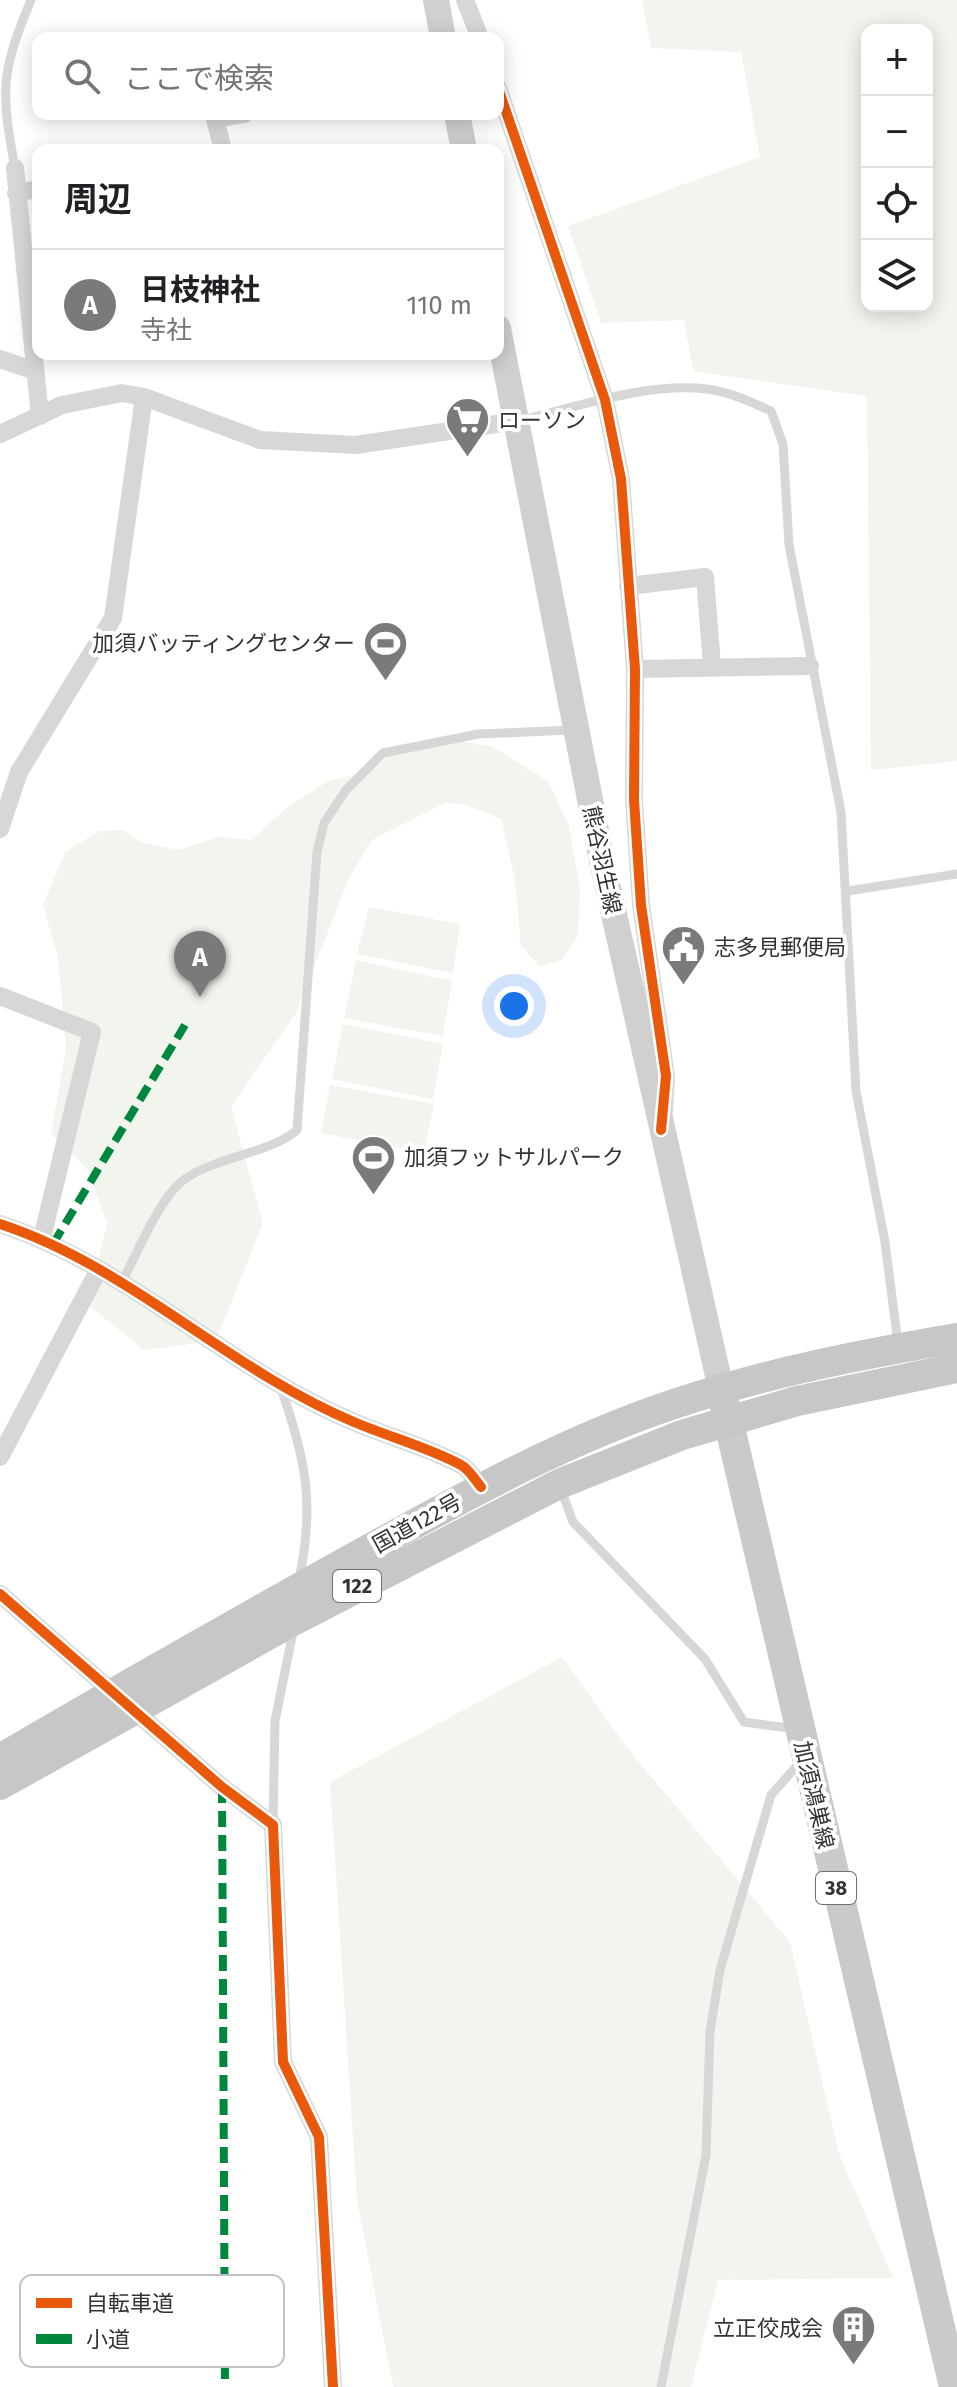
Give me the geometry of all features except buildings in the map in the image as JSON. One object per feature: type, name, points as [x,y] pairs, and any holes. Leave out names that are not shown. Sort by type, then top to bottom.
[{"type":"highway","name":"国道122号","points":[[0,1785],[124,1700],[297,1589],[481,1487],[610,1429],[721,1389],[899,1348],[957,1338]]},
{"type":"highway","name":"国道122号","points":[[0,1759],[295,1620],[559,1484],[682,1435],[797,1401],[957,1368]]},
{"type":"main road","points":[[436,0],[442,32]]},
{"type":"main road","points":[[458,120],[463,144]]},
{"type":"main road","name":"熊谷羽生線","points":[[504,359],[576,730],[661,1130],[721,1389]]},
{"type":"main road","name":"加須鴻巣線","points":[[721,1389],[954,2387]]},
{"type":"street","points":[[465,0],[478,32]]},
{"type":"street","points":[[504,105],[605,400],[621,479],[635,669],[634,800],[641,905],[666,1076],[661,1130]]},
{"type":"street","points":[[215,120],[221,144]]},
{"type":"street","points":[[15,168],[16,193],[29,243],[32,307]]},
{"type":"street","points":[[16,193],[32,190]]},
{"type":"street","points":[[0,359],[35,371]]},
{"type":"street","points":[[34,360],[40,416]]},
{"type":"street","points":[[0,434],[62,405],[122,393],[144,397],[260,440],[356,445],[516,421]]},
{"type":"street","points":[[0,829],[19,772],[113,618],[144,397]]},
{"type":"street","points":[[628,586],[705,577],[712,666]]},
{"type":"street","points":[[635,669],[810,666]]},
{"type":"street","points":[[0,996],[92,1032],[42,1238]]},
{"type":"street","points":[[0,1224],[42,1238],[280,1385],[350,1421],[464,1466],[481,1487]]},
{"type":"street","points":[[0,1457],[98,1271]]},
{"type":"street","points":[[0,1594],[222,1787],[273,1825],[283,2062],[319,2137],[333,2387]]},
{"type":"lane","points":[[15,168],[4,109],[4,79],[11,47],[31,0]]},
{"type":"lane","points":[[516,421],[663,389],[707,389],[739,397],[771,411],[783,444],[789,545],[810,666],[841,812],[848,891],[856,1091],[885,1242],[899,1348]]},
{"type":"lane","points":[[121,1284],[168,1199],[184,1179],[260,1146],[284,1141],[297,1130],[317,852],[324,823],[346,790],[383,753],[478,734],[576,730]]},
{"type":"lane","points":[[848,891],[957,874]]},
{"type":"lane","points":[[273,1825],[275,1721],[295,1620],[310,1501],[299,1440],[280,1385]]},
{"type":"lane","points":[[559,1484],[573,1522],[705,1659],[744,1722],[802,1743],[771,1795],[720,1970],[710,2031],[706,2155],[661,2387]]},
{"type":"shaded area","points":[[642,0],[957,0],[957,761],[871,770],[867,396],[693,371],[684,320],[601,323],[568,226],[760,157],[741,52],[651,48]]},
{"type":"shaded area","points":[[449,740],[491,746],[548,781],[569,826],[580,888],[578,935],[563,959],[540,967],[521,946],[515,879],[501,819],[464,804],[445,803],[372,840],[349,878],[296,1013],[231,1107],[263,1223],[216,1341],[144,1350],[88,1305],[107,1223],[88,1170],[51,1134],[66,1048],[58,958],[43,905],[65,852],[99,831],[124,830],[141,842],[178,850],[218,837],[251,840],[289,806],[330,780],[369,772],[397,749]]},
{"type":"shaded area","points":[[369,907],[460,924],[453,973],[357,954]]},
{"type":"shaded area","points":[[356,960],[452,981],[443,1036],[344,1018]]},
{"type":"shaded area","points":[[343,1024],[443,1044],[433,1099],[332,1079]]},
{"type":"shaded area","points":[[330,1085],[434,1104],[424,1153],[321,1133]]},
{"type":"shaded area","points":[[562,1657],[627,1748],[790,1942],[839,2154],[893,2278],[718,2280],[691,2387],[393,2387],[357,2200],[330,1782]]},
{"type":"marked path","points":[[53,1244],[185,1025]]},
{"type":"marked path","points":[[222,1787],[224,2275]]},
{"type":"marked path","points":[[225,2367],[225,2387]]},
{"type":"cycle path","points":[[504,105],[605,400],[621,479],[635,669],[634,800],[641,905],[666,1076],[661,1130]]},
{"type":"cycle path","points":[[0,1224],[47,1242],[92,1265],[308,1400],[461,1465],[481,1487]]},
{"type":"cycle path","points":[[0,1594],[222,1787],[273,1825],[283,2062],[319,2137],[333,2387]]},
{"type":"place","name":"ローソン","points":[[467,459]]},
{"type":"place","name":"加須バッティングセンター","points":[[386,682]]},
{"type":"place","name":"志多見郵便局","points":[[683,986]]},
{"type":"place","name":"日枝神社","points":[[200,997]]},
{"type":"place","name":"加須フットサルパーク","points":[[373,1196]]},
{"type":"place","name":"立正佼成会","points":[[854,2367]]}]
